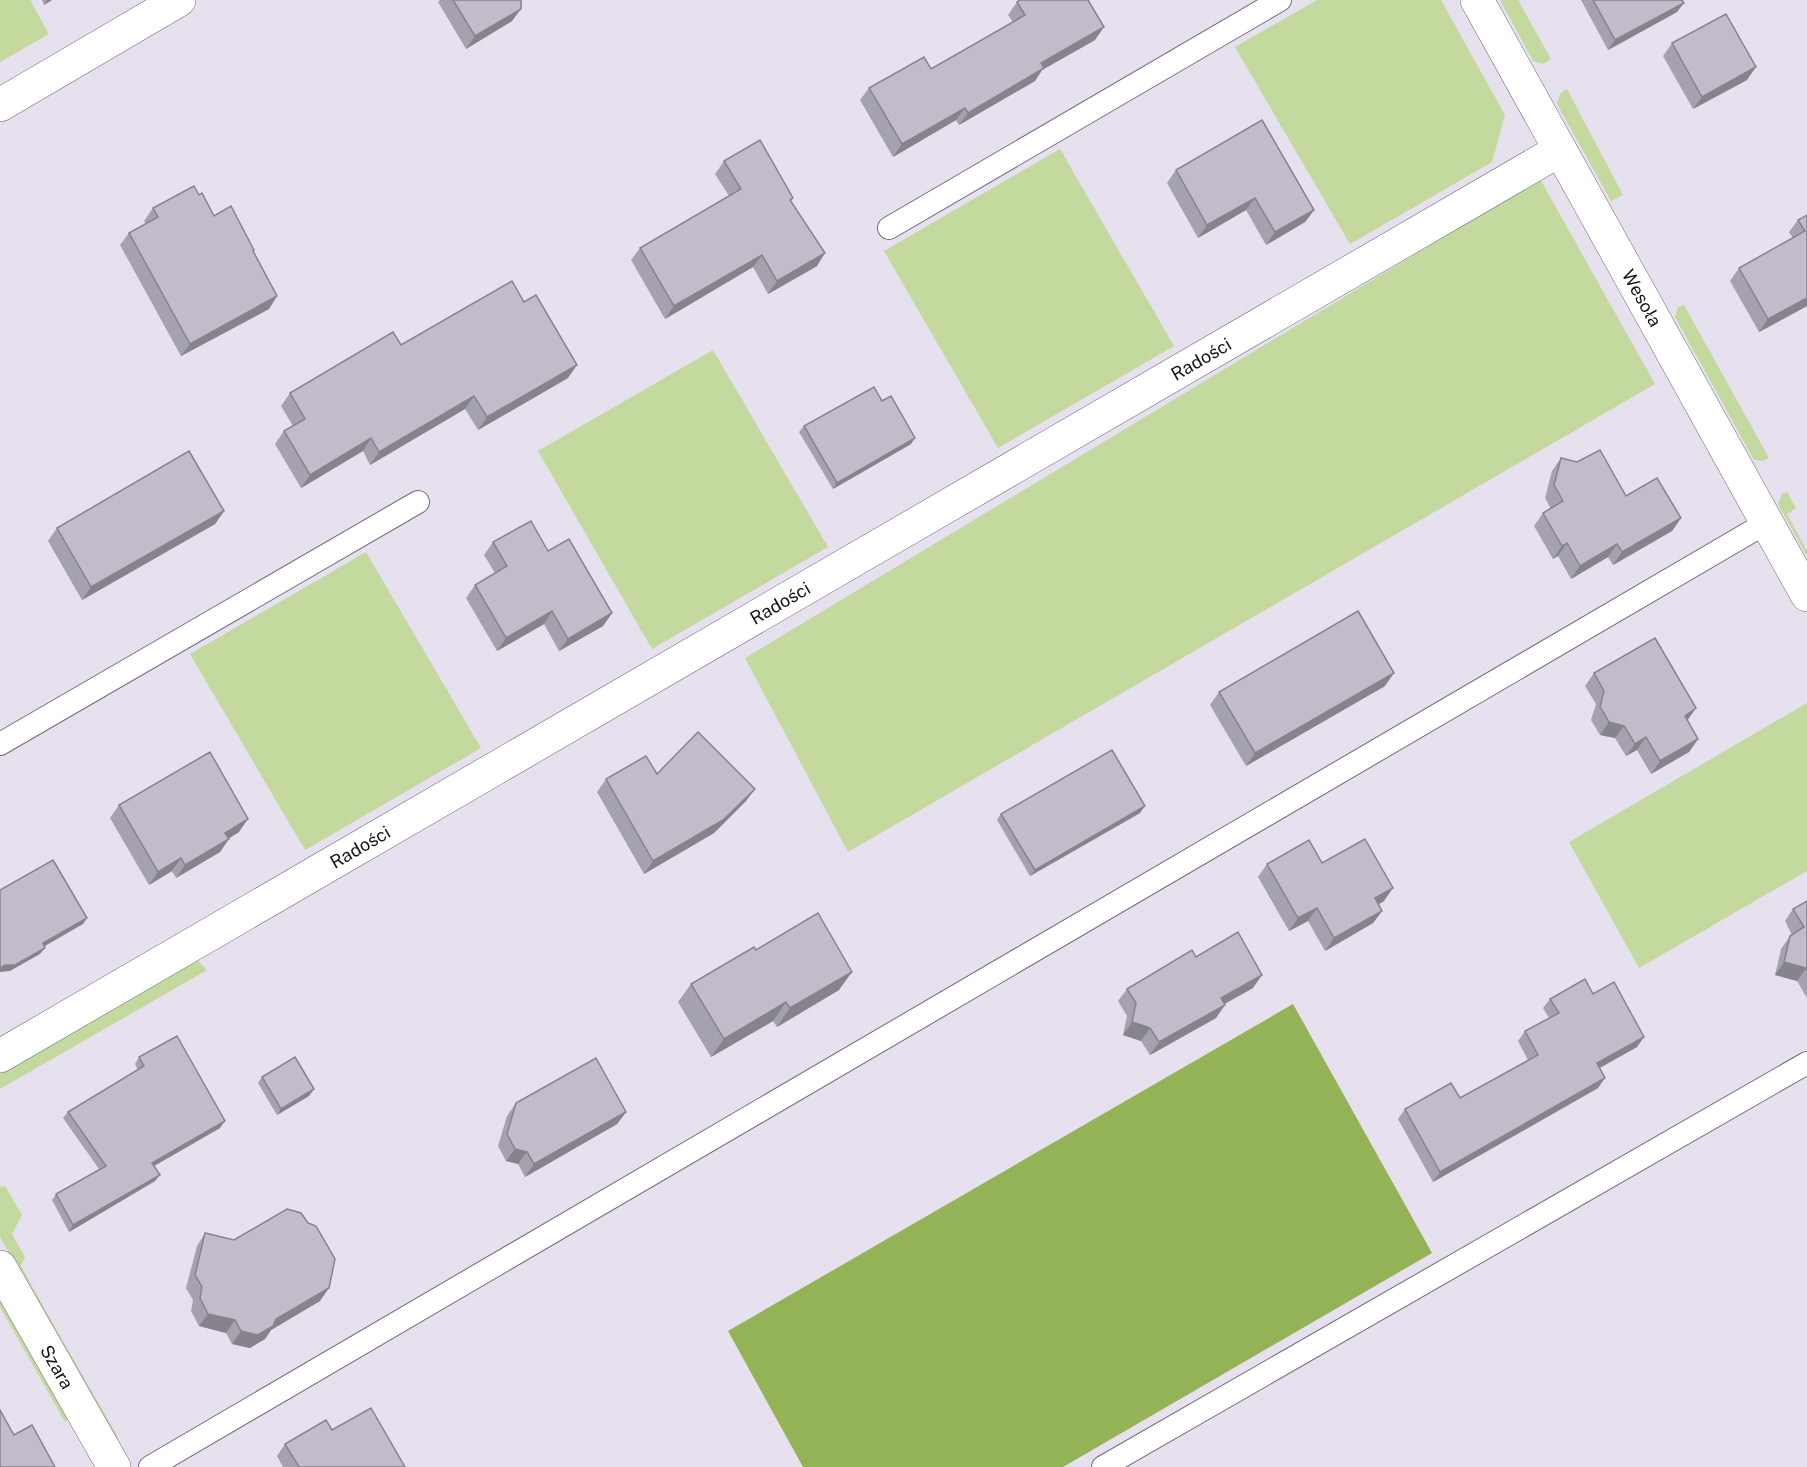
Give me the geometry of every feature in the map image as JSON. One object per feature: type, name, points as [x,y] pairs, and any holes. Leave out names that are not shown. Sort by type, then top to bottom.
[{"type":"street","points":[[0,105],[179,0]]},
{"type":"street","name":"Wesoła","points":[[1477,0],[1807,595]]},
{"type":"street","name":"Radości","points":[[0,1056],[1560,150]]},
{"type":"street","name":"Szara","points":[[0,1267],[114,1467]]},
{"type":"lane","points":[[889,228],[1280,0]]},
{"type":"lane","points":[[0,744],[418,502]]},
{"type":"lane","points":[[150,1467],[1766,523]]},
{"type":"lane","points":[[1103,1467],[1807,1063]]},
{"type":"green space","points":[[0,0],[30,0],[49,34],[0,62]]},
{"type":"green space","points":[[1317,0],[1441,0],[1505,115],[1492,162],[1350,244],[1235,47]]},
{"type":"green space","points":[[1500,0],[1518,0],[1551,59],[1543,64],[1533,61]]},
{"type":"green space","points":[[1567,89],[1623,195],[1611,201],[1557,104],[1560,94]]},
{"type":"green space","points":[[1060,149],[1174,346],[998,448],[884,251]]},
{"type":"green space","points":[[1540,179],[1655,384],[848,852],[745,658]]},
{"type":"green space","points":[[1684,305],[1769,458],[1763,461],[1754,460],[1675,317],[1678,307]]},
{"type":"green space","points":[[713,350],[828,547],[652,649],[538,451]]},
{"type":"green space","points":[[1787,492],[1796,508],[1787,514],[1807,551],[1807,556],[1778,504],[1782,494]]},
{"type":"green space","points":[[366,552],[481,748],[305,850],[190,654]]},
{"type":"green space","points":[[1807,703],[1807,871],[1639,968],[1569,842]]},
{"type":"green space","points":[[197,960],[207,970],[0,1089],[0,1071]]},
{"type":"green space","points":[[1293,1004],[1432,1253],[1063,1467],[803,1467],[728,1331]]},
{"type":"green space","points":[[5,1186],[22,1215],[12,1234],[25,1257],[21,1266],[118,1437],[113,1440],[0,1237],[0,1187]]},
{"type":"green space","points":[[0,1293],[69,1416],[65,1422],[0,1307]]},
{"type":"building","points":[[453,0],[521,0],[521,9],[475,36]]},
{"type":"building","points":[[1020,0],[1088,0],[1104,27],[1041,63],[1044,68],[968,113],[965,108],[902,144],[869,88],[924,57],[931,69],[1025,15],[1017,2]]},
{"type":"building","points":[[1593,0],[1682,0],[1684,3],[1615,40]]},
{"type":"building","points":[[1726,14],[1756,67],[1702,97],[1672,43]]},
{"type":"building","points":[[1262,120],[1314,210],[1275,232],[1255,198],[1207,225],[1176,170]]},
{"type":"building","points":[[760,140],[793,198],[790,200],[825,253],[777,281],[762,255],[674,306],[640,248],[741,189],[724,161]]},
{"type":"building","points":[[194,186],[199,195],[202,193],[214,216],[231,206],[277,296],[190,344],[129,233],[158,217],[153,208]]},
{"type":"building","points":[[1807,215],[1807,298],[1768,319],[1739,268],[1805,231],[1798,220]]},
{"type":"building","points":[[512,281],[524,302],[536,295],[577,365],[487,417],[474,396],[379,452],[371,438],[310,475],[284,431],[305,419],[290,393],[393,332],[401,345]]},
{"type":"building","points":[[874,387],[882,401],[891,396],[915,438],[837,483],[804,426]]},
{"type":"building","points":[[1600,450],[1626,496],[1657,478],[1681,518],[1622,552],[1617,544],[1580,566],[1567,543],[1562,546],[1543,513],[1563,501],[1554,485],[1561,458],[1577,462]]},
{"type":"building","points":[[189,451],[224,511],[91,587],[57,528]]},
{"type":"building","points":[[531,521],[548,551],[569,539],[612,613],[568,639],[552,611],[506,638],[475,585],[507,566],[493,542]]},
{"type":"building","points":[[1358,611],[1394,673],[1255,753],[1219,692]]},
{"type":"building","points":[[1655,638],[1696,708],[1685,716],[1698,739],[1660,761],[1646,737],[1635,744],[1624,726],[1609,722],[1600,707],[1604,691],[1594,673]]},
{"type":"building","points":[[698,732],[755,789],[723,820],[653,861],[606,779],[646,756],[657,774]]},
{"type":"building","points":[[1112,750],[1145,806],[1035,870],[1001,814]]},
{"type":"building","points":[[210,752],[248,819],[225,833],[229,839],[185,865],[181,858],[158,872],[119,805]]},
{"type":"building","points":[[1365,839],[1393,888],[1375,898],[1382,911],[1334,938],[1317,908],[1298,918],[1267,864],[1309,840],[1322,863]]},
{"type":"building","points":[[53,860],[87,918],[43,943],[45,948],[15,965],[5,965],[0,968],[0,890]]},
{"type":"building","points":[[1807,901],[1807,971],[1806,968],[1784,962],[1790,936],[1804,927],[1793,909]]},
{"type":"building","points":[[818,913],[852,972],[790,1008],[786,1002],[724,1039],[691,984],[754,947],[756,950]]},
{"type":"building","points":[[1238,932],[1262,975],[1221,998],[1225,1005],[1159,1042],[1150,1028],[1132,1022],[1136,1003],[1127,989],[1192,950],[1196,957]]},
{"type":"building","points":[[1585,979],[1593,994],[1614,982],[1644,1037],[1597,1063],[1605,1078],[1440,1172],[1405,1109],[1451,1083],[1460,1098],[1538,1055],[1525,1031],[1559,1013],[1550,999]]},
{"type":"building","points":[[177,1036],[225,1121],[152,1163],[160,1175],[73,1225],[56,1194],[106,1166],[68,1112],[144,1066],[139,1057]]},
{"type":"building","points":[[295,1057],[314,1089],[281,1109],[262,1077]]},
{"type":"building","points":[[596,1058],[626,1112],[534,1164],[527,1152],[515,1149],[507,1134],[516,1103]]},
{"type":"building","points":[[287,1209],[301,1213],[308,1223],[316,1226],[335,1259],[329,1288],[276,1319],[273,1326],[258,1335],[241,1331],[235,1320],[208,1314],[200,1298],[202,1287],[195,1275],[205,1233],[234,1240]]},
{"type":"building","points":[[371,1408],[405,1467],[299,1467],[285,1444],[326,1420],[332,1430]]},
{"type":"building","points":[[0,1410],[14,1435],[32,1425],[55,1467],[0,1467]]}]
